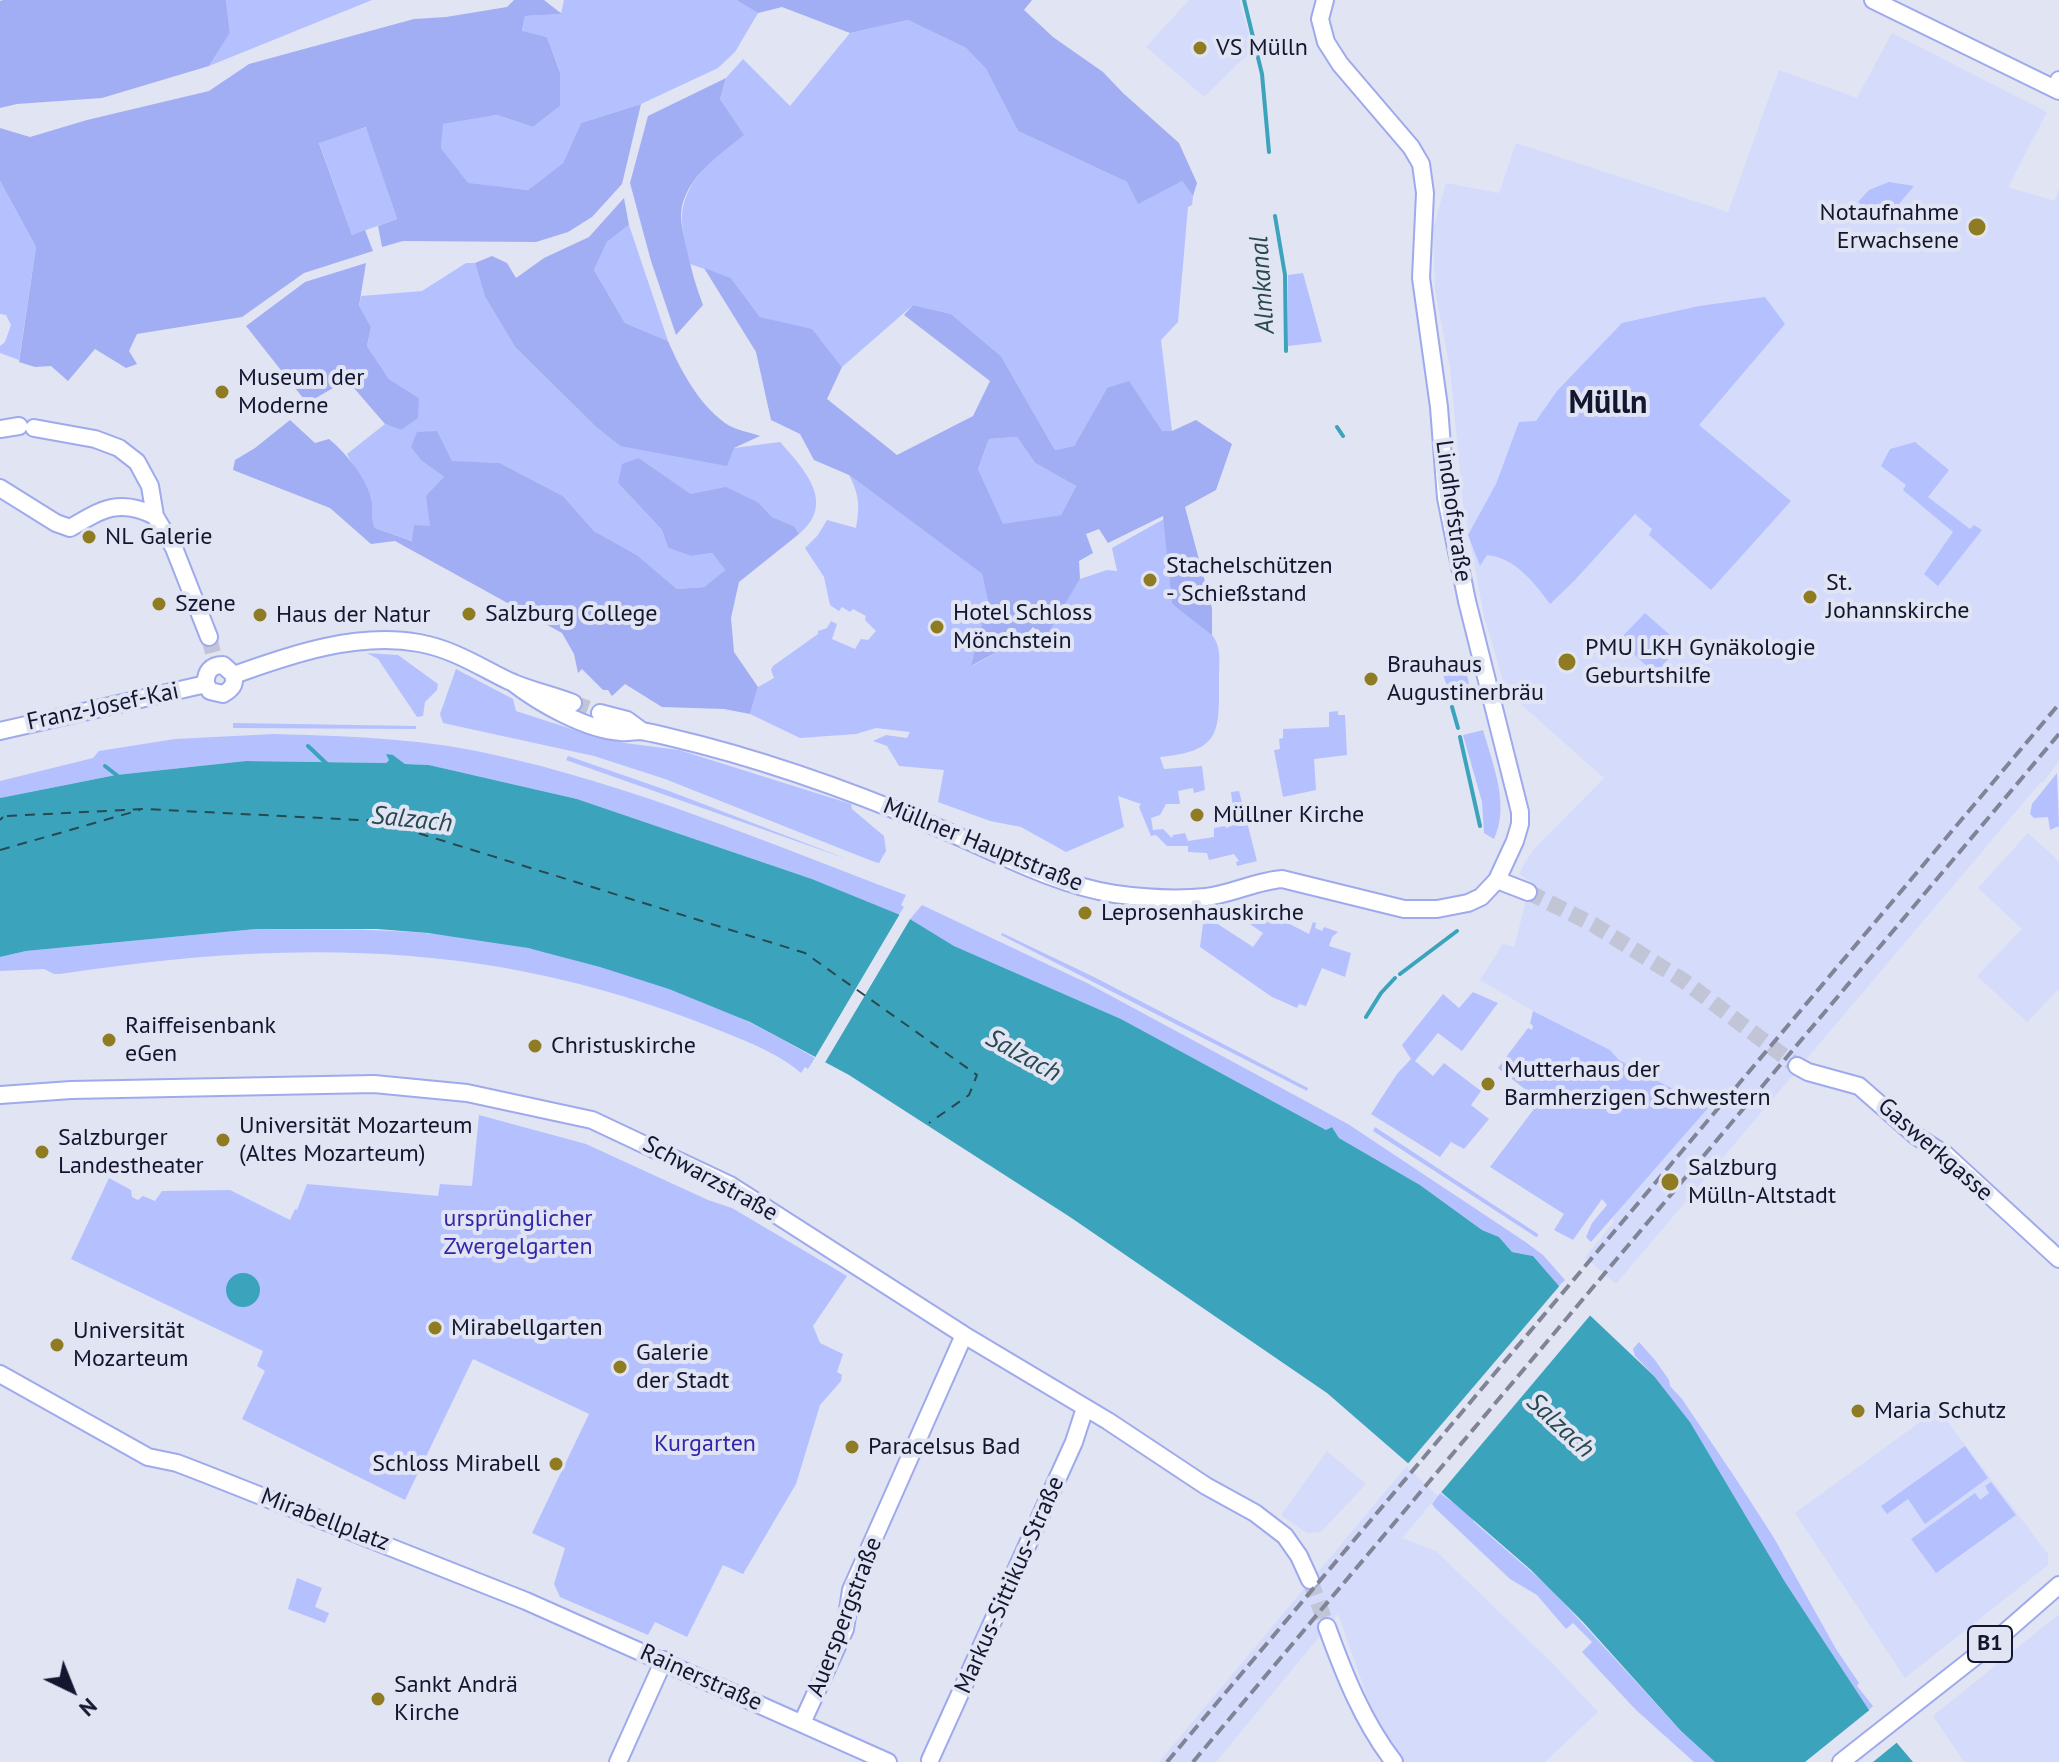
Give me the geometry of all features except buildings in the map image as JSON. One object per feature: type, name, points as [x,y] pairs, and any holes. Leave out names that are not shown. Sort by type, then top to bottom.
[{"type":"street","name":"Lindhofstraße","points":[[1325,0],[1320,19],[1326,42],[1340,64],[1411,147],[1421,164],[1425,193],[1421,278],[1439,407],[1446,498],[1467,601],[1518,798],[1520,824],[1497,880]]},
{"type":"street","points":[[1873,0],[2058,87]]},
{"type":"street","points":[[0,429],[27,427],[95,439],[126,453],[137,462],[150,486],[155,516],[179,560],[209,637]]},
{"type":"street","points":[[0,488],[56,523],[78,523],[107,507],[126,506],[155,516]]},
{"type":"street","name":"Franz-Josef-Kai","points":[[0,731],[206,684],[210,691],[223,694],[231,690],[234,675],[337,645],[381,640],[419,643],[442,649],[467,658],[512,682]]},
{"type":"street","points":[[512,682],[573,703]]},
{"type":"street","name":"Müllner Hauptstraße","points":[[512,682],[529,696],[568,716],[607,729],[642,731],[727,753],[860,797],[1050,875],[1112,893],[1144,897],[1207,897],[1282,879],[1404,909],[1437,909],[1481,897],[1497,880]]},
{"type":"street","name":"Müllner Hauptstraße","points":[[600,713],[627,720],[642,731]]},
{"type":"street","points":[[1497,880],[1528,892]]},
{"type":"street","name":"Gaswerkgasse","points":[[1797,1066],[1859,1086],[1916,1136],[1946,1155],[2059,1259]]},
{"type":"street","name":"Schwarzstraße","points":[[0,1095],[71,1090],[374,1084],[467,1093],[592,1120],[730,1185],[964,1335],[1255,1513],[1285,1536],[1310,1580]]},
{"type":"street","name":"Auerspergstraße","points":[[802,1723],[845,1629],[851,1590],[964,1335]]},
{"type":"street","name":"Mirabellplatz","points":[[0,1374],[142,1454],[177,1463],[512,1596]]},
{"type":"street","name":"Markus-Sittikus-Straße","points":[[928,1761],[1074,1442],[1085,1408]]},
{"type":"street","name":"B1","points":[[1841,1762],[1995,1641],[2059,1585]]},
{"type":"street","name":"Rainerstraße","points":[[512,1596],[664,1660],[888,1762]]},
{"type":"street","points":[[1327,1627],[1370,1726],[1394,1762]]},
{"type":"street","points":[[618,1762],[664,1660]]},
{"type":"shaded area","points":[[226,0],[230,33],[209,66],[102,98],[0,108],[0,1]]},
{"type":"shaded area","points":[[514,0],[544,0],[562,14],[525,16],[522,31],[547,37],[560,72],[560,106],[533,127],[497,115],[443,124],[441,148],[468,183],[528,190],[563,163],[581,123],[641,104],[622,184],[592,217],[568,232],[536,242],[403,241],[382,247],[378,226],[397,219],[366,127],[319,143],[352,235],[365,230],[373,251],[304,273],[242,317],[137,334],[129,351],[137,364],[126,368],[95,349],[68,381],[51,366],[35,367],[19,362],[36,247],[0,181],[0,128],[30,137],[209,91],[249,64],[414,19],[507,7]]},
{"type":"shaded area","points":[[736,0],[1032,0],[1024,10],[1053,37],[1103,72],[1179,143],[1197,183],[1193,196],[1182,181],[1138,204],[1127,182],[1018,131],[986,69],[966,48],[908,20],[850,33],[782,7],[758,13]]},
{"type":"shaded area","name":"VS Mülln","points":[[1189,0],[1239,0],[1253,49],[1204,97],[1146,47]]},
{"type":"shaded area","points":[[1892,33],[2047,112],[2008,187],[2055,201],[2059,187],[2059,761],[1616,1284],[1585,1257],[1613,1223],[1619,1060],[1610,1050],[1480,980],[1503,944],[1514,947],[1531,882],[1519,874],[1524,864],[1535,848],[1604,778],[1506,691],[1484,616],[1463,504],[1450,368],[1435,290],[1433,229],[1446,183],[1499,193],[1516,143],[1728,212],[1779,70],[1857,98]]},
{"type":"shaded area","points":[[726,78],[720,99],[744,135],[699,175],[682,206],[683,234],[703,305],[676,335],[651,261],[630,183],[648,116]]},
{"type":"shaded area","points":[[624,198],[629,225],[607,242],[594,270],[625,323],[668,341],[691,386],[715,415],[733,427],[760,436],[734,448],[727,466],[620,446],[596,427],[515,347],[485,297],[475,263],[492,256],[507,263],[516,278],[544,258],[589,237]]},
{"type":"shaded area","points":[[366,263],[359,306],[371,327],[367,346],[389,379],[419,398],[418,418],[401,430],[385,424],[347,380],[307,403],[246,326],[305,282]]},
{"type":"shaded area","points":[[704,268],[731,278],[760,317],[812,329],[842,367],[827,399],[897,455],[973,416],[990,381],[904,315],[913,305],[951,314],[1001,356],[1055,450],[1074,446],[1107,388],[1129,381],[1162,431],[1172,431],[1196,420],[1232,444],[1216,490],[1185,507],[1212,608],[1212,635],[1172,604],[1163,516],[1108,543],[1099,529],[1086,534],[1093,553],[1079,561],[1080,579],[1045,638],[1033,627],[1024,637],[971,666],[988,602],[982,574],[849,475],[814,460],[800,434],[771,420],[756,352]],"holes":[[[1017,437],[1035,463],[1076,486],[1061,515],[1003,524],[978,469],[989,439]]]},
{"type":"shaded area","points":[[290,420],[315,443],[329,439],[354,465],[371,497],[375,528],[412,541],[414,525],[430,526],[426,496],[444,477],[422,461],[411,447],[417,432],[437,431],[452,461],[500,463],[563,496],[594,531],[637,555],[677,589],[704,587],[725,570],[712,553],[691,556],[668,548],[662,530],[618,483],[622,464],[639,458],[691,494],[726,487],[759,503],[772,517],[794,526],[799,534],[739,582],[731,618],[734,652],[758,687],[750,714],[724,709],[662,707],[625,684],[612,696],[582,669],[578,673],[574,654],[562,633],[395,541],[371,544],[330,508],[233,470],[235,460]]},
{"type":"shaded area","points":[[2028,833],[2059,861],[2059,989],[2027,1022],[1977,976],[2022,929],[1978,888]]},
{"type":"shaded area","points":[[1938,1409],[2048,1554],[2048,1565],[1905,1678],[1795,1513]]},
{"type":"shaded area","points":[[1327,1451],[1366,1484],[1321,1532],[1307,1533],[1281,1515]]},
{"type":"shaded area","points":[[1409,1463],[1440,1493],[1402,1538],[1436,1551],[1598,1712],[1545,1762],[1396,1762],[1371,1708],[1338,1614],[1216,1762],[1159,1762]]},
{"type":"shaded area","points":[[2059,1614],[2059,1762],[1964,1762],[1933,1716]]},
{"type":"green space","points":[[226,0],[372,0],[209,66],[230,33]]},
{"type":"green space","points":[[564,0],[736,0],[758,13],[735,52],[718,68],[641,104],[581,123],[563,163],[528,190],[468,184],[441,148],[442,124],[497,115],[533,127],[560,106],[560,71],[547,37],[522,32],[525,16],[561,14]]},
{"type":"green space","points":[[908,20],[966,48],[986,69],[1018,131],[1127,182],[1182,181],[1193,196],[1192,205],[1188,207],[1178,322],[1161,340],[1172,431],[1162,432],[1107,388],[1074,446],[1055,450],[1001,356],[951,314],[913,305],[842,367],[812,330],[760,317],[731,278],[690,264],[682,220],[687,194],[702,171],[743,135],[720,99],[726,78],[743,59],[790,106],[850,33]]},
{"type":"green space","points":[[367,127],[397,219],[352,235],[319,142]]},
{"type":"green space","points":[[0,181],[36,247],[19,360],[0,353],[0,346],[5,342],[11,325],[6,315],[0,314]]},
{"type":"green space","points":[[1889,182],[1914,186],[1883,223],[1858,202],[1869,190]]},
{"type":"green space","points":[[629,225],[668,341],[625,323],[594,270],[607,242]]},
{"type":"green space","points":[[466,263],[475,263],[485,297],[515,347],[596,427],[620,446],[734,448],[780,442],[813,486],[815,510],[810,522],[799,534],[794,526],[772,517],[759,503],[691,494],[639,458],[618,483],[662,530],[668,548],[691,556],[712,553],[725,570],[704,587],[677,589],[637,555],[594,531],[563,496],[500,463],[422,461],[444,477],[430,526],[413,541],[375,528],[370,519],[372,499],[347,454],[385,424],[401,430],[419,398],[389,379],[367,346],[371,327],[359,307],[361,296],[422,291]]},
{"type":"green space","points":[[1303,273],[1322,342],[1288,346],[1288,275]]},
{"type":"green space","points":[[1765,297],[1785,324],[1699,425],[1791,501],[1711,590],[1649,535],[1652,529],[1635,514],[1550,604],[1530,580],[1506,561],[1487,555],[1480,566],[1468,535],[1496,484],[1519,422],[1536,421],[1557,391],[1622,323],[1699,306]]},
{"type":"green space","points":[[1017,437],[1035,463],[1076,486],[1061,515],[1003,525],[978,469],[989,439]]},
{"type":"green space","points":[[1915,442],[1949,470],[1928,497],[1970,529],[1974,525],[1982,530],[1938,586],[1924,574],[1953,532],[1903,490],[1906,485],[1881,466],[1890,449]]},
{"type":"green space","points":[[849,475],[982,574],[988,602],[972,666],[1024,637],[1037,650],[1080,579],[1107,570],[1117,571],[1112,548],[1164,519],[1172,604],[1203,626],[1212,635],[1219,650],[1218,712],[1213,736],[1206,744],[1195,750],[1160,757],[1164,769],[1202,766],[1205,790],[1194,793],[1193,788],[1178,791],[1180,804],[1166,804],[1160,815],[1151,818],[1153,830],[1163,829],[1172,838],[1173,835],[1185,833],[1188,841],[1214,837],[1214,828],[1235,824],[1231,792],[1239,791],[1257,861],[1237,866],[1236,862],[1239,861],[1234,854],[1209,860],[1207,853],[1188,852],[1188,846],[1167,846],[1156,835],[1151,836],[1139,807],[1141,804],[1118,796],[1124,827],[1066,852],[1021,827],[990,821],[938,802],[944,770],[899,766],[887,746],[873,741],[886,735],[907,738],[910,732],[876,728],[856,734],[800,738],[750,714],[758,687],[774,678],[773,666],[818,631],[827,628],[831,621],[837,624],[832,639],[855,649],[861,639],[868,640],[876,631],[865,620],[866,616],[853,609],[850,612],[842,607],[839,611],[830,605],[824,577],[805,548],[827,520],[856,528],[858,500]]},
{"type":"green space","points":[[1645,613],[1678,642],[1677,649],[1655,674],[1619,640]]},
{"type":"green space","points":[[367,653],[398,655],[438,684],[437,690],[425,702],[423,716],[417,717],[378,659]]},
{"type":"green space","points":[[1462,657],[1469,683],[1461,691],[1450,695],[1439,663],[1433,664],[1432,660]]},
{"type":"green space","points":[[456,669],[513,699],[516,711],[593,736],[679,750],[851,804],[852,809],[884,836],[886,851],[879,863],[872,861],[665,779],[594,756],[443,723],[440,714]]},
{"type":"green space","points":[[1338,711],[1338,715],[1345,715],[1347,755],[1314,759],[1316,790],[1283,797],[1274,750],[1280,749],[1279,739],[1283,738],[1283,729],[1329,727],[1329,712]]},
{"type":"green space","points":[[233,723],[416,726],[416,729],[233,728]]},
{"type":"green space","points":[[1483,730],[1500,799],[1499,826],[1494,839],[1484,833],[1482,802],[1463,735]]},
{"type":"green space","points":[[274,734],[433,744],[540,766],[699,816],[906,895],[901,905],[904,907],[899,915],[812,879],[577,799],[429,765],[405,764],[393,755],[386,763],[246,761],[116,775],[0,798],[0,781],[93,758],[99,751],[175,739]]},
{"type":"green space","points":[[568,756],[669,791],[847,859],[566,760]]},
{"type":"green space","points":[[2057,773],[2059,826],[2050,830],[2048,817],[2034,818],[2030,814],[2032,804]]},
{"type":"green space","points":[[922,905],[1089,984],[1348,1124],[1524,1241],[1543,1255],[1565,1280],[1559,1286],[1533,1256],[1512,1252],[1499,1237],[1482,1230],[1420,1185],[1339,1138],[1332,1127],[1326,1130],[1121,1019],[954,946],[910,919]]},
{"type":"green space","points":[[1248,910],[1278,913],[1282,920],[1309,934],[1313,922],[1316,923],[1315,928],[1322,931],[1324,927],[1338,932],[1329,946],[1351,953],[1345,977],[1322,968],[1306,1006],[1299,1004],[1297,1008],[1272,997],[1200,947],[1204,915],[1253,947],[1263,933],[1250,924]]},
{"type":"green space","points":[[256,929],[425,933],[466,937],[550,953],[592,963],[674,990],[751,1023],[815,1058],[801,1073],[750,1043],[614,993],[536,974],[458,961],[380,954],[302,952],[223,955],[60,974],[44,969],[0,971],[0,957],[26,951]]},
{"type":"green space","points":[[1001,935],[1094,977],[1308,1088],[1307,1091]]},
{"type":"green space","points":[[1473,992],[1498,1003],[1462,1051],[1438,1033],[1415,1061],[1433,1076],[1444,1063],[1481,1091],[1471,1105],[1489,1119],[1464,1149],[1451,1142],[1440,1157],[1371,1114],[1397,1074],[1411,1059],[1402,1045],[1443,994],[1459,1008]]},
{"type":"green space","points":[[1533,1011],[1610,1050],[1619,1060],[1708,1108],[1591,1242],[1586,1237],[1592,1223],[1607,1205],[1602,1199],[1573,1240],[1554,1230],[1564,1214],[1490,1167],[1540,1101],[1498,1068],[1528,1028],[1532,1030]]},
{"type":"green space","name":"Mirabellgarten","points":[[479,1115],[586,1144],[732,1208],[847,1276],[813,1326],[820,1343],[843,1354],[837,1372],[842,1375],[841,1381],[820,1405],[796,1484],[743,1574],[723,1565],[687,1637],[655,1622],[648,1635],[560,1597],[554,1584],[565,1548],[532,1533],[589,1414],[473,1359],[405,1500],[242,1419],[265,1371],[257,1366],[263,1351],[71,1259],[109,1178],[131,1190],[132,1197],[138,1200],[143,1196],[155,1201],[162,1191],[230,1190],[290,1220],[307,1184],[438,1196],[440,1184],[472,1186]]},
{"type":"green space","points":[[1375,1127],[1538,1234],[1538,1236],[1373,1131]]},
{"type":"green space","points":[[1639,1342],[1669,1380],[1670,1386],[1682,1399],[1774,1538],[1836,1649],[1859,1683],[1857,1686],[1873,1706],[1869,1710],[1785,1582],[1690,1422],[1635,1356],[1633,1349]]},
{"type":"green space","points":[[1965,1446],[1988,1478],[1925,1524],[1908,1499],[1887,1514],[1881,1506]]},
{"type":"green space","points":[[1991,1482],[2016,1515],[1936,1573],[1911,1539],[1975,1493],[1980,1500],[1989,1493],[1985,1486]]},
{"type":"green space","points":[[1440,1493],[1471,1516],[1474,1522],[1549,1587],[1681,1731],[1715,1762],[1694,1762],[1636,1710],[1582,1652],[1592,1642],[1573,1623],[1566,1629],[1537,1595],[1510,1579],[1435,1508],[1432,1504]]},
{"type":"green space","points":[[297,1578],[322,1588],[315,1607],[329,1613],[325,1623],[288,1609]]},
{"type":"water","name":"Salzach","points":[[386,754],[405,764],[429,765],[577,799],[812,879],[910,919],[954,946],[1121,1019],[1326,1130],[1332,1127],[1339,1138],[1420,1185],[1482,1230],[1499,1237],[1512,1252],[1533,1256],[1559,1286],[1654,1376],[1690,1422],[1785,1582],[1869,1710],[1913,1762],[1715,1762],[1681,1731],[1583,1622],[1531,1570],[1327,1393],[1070,1217],[849,1075],[750,1022],[669,989],[600,967],[528,948],[428,933],[377,929],[256,929],[26,951],[0,957],[0,798],[116,775],[246,761],[386,763],[389,760]]},
{"type":"water","points":[[243,1273],[255,1278],[260,1290],[255,1302],[243,1307],[231,1302],[226,1290],[231,1278]]},
{"type":"pier","points":[[901,912],[912,916],[823,1066],[813,1061]]},
{"type":"pier","points":[[1562,1283],[1593,1312],[1438,1496],[1406,1466]]},
{"type":"pier","points":[[1872,1708],[1900,1740],[1873,1762],[1805,1762]]},
{"type":"waterway","points":[[1244,0],[1262,74],[1269,152]]},
{"type":"waterway","name":"Almkanal","points":[[1275,216],[1285,275],[1286,351]]},
{"type":"waterway","name":"Almkanal","points":[[1337,427],[1343,436]]},
{"type":"waterway","name":"Almkanal","points":[[1452,707],[1458,728]]},
{"type":"waterway","name":"Almkanal","points":[[1460,737],[1480,826]]},
{"type":"waterway","points":[[308,746],[327,764]]},
{"type":"waterway","points":[[105,766],[119,777]]},
{"type":"waterway","name":"Almkanal","points":[[1400,974],[1457,931]]},
{"type":"waterway","name":"Almkanal","points":[[1366,1017],[1395,978]]},
{"type":"ferry route","points":[[7,816],[145,809],[379,821],[805,953],[977,1075],[969,1095],[929,1123]]},
{"type":"ferry route","points":[[0,850],[140,810]]},
{"type":"ferry route","points":[[0,820],[3,817]]},
{"type":"tunnel","points":[[209,637],[216,665]]},
{"type":"tunnel","points":[[573,703],[600,713]]},
{"type":"tunnel","points":[[1528,892],[1594,925],[1684,981],[1797,1066]]},
{"type":"tunnel","points":[[1310,1580],[1327,1627]]},
{"type":"railway","points":[[1167,1762],[2059,704]]},
{"type":"railway","points":[[1193,1762],[2059,734]]},
{"type":"place","name":"VS Mülln","points":[[1200,48]]},
{"type":"place","name":"Notaufnahme Erwachsene","points":[[1977,227]]},
{"type":"place","name":"Museum der Moderne","points":[[222,392]]},
{"type":"place","name":"NL Galerie","points":[[89,537]]},
{"type":"place","name":"Stachelschützen - Schießstand","points":[[1150,580]]},
{"type":"place","name":"St. Johannskirche","points":[[1810,597]]},
{"type":"place","name":"Szene","points":[[159,604]]},
{"type":"place","name":"Salzburg College","points":[[469,614]]},
{"type":"place","name":"Haus der Natur","points":[[260,615]]},
{"type":"place","name":"Hotel Schloss Mönchstein","points":[[937,627]]},
{"type":"place","name":"PMU LKH Gynäkologie Geburtshilfe","points":[[1567,662]]},
{"type":"place","name":"Brauhaus Augustinerbräu","points":[[1371,679]]},
{"type":"place","name":"Müllner Kirche","points":[[1197,815]]},
{"type":"place","name":"Leprosenhauskirche","points":[[1085,913]]},
{"type":"place","name":"Raiffeisenbank eGen","points":[[109,1040]]},
{"type":"place","name":"Christuskirche","points":[[535,1046]]},
{"type":"place","name":"Mutterhaus der Barmherzigen Schwestern","points":[[1488,1084]]},
{"type":"place","name":"Universität Mozarteum (Altes Mozarteum)","points":[[223,1140]]},
{"type":"place","name":"Salzburger Landestheater","points":[[42,1152]]},
{"type":"place","name":"Salzburg Mülln-Altstadt","points":[[1670,1182]]},
{"type":"place","name":"Mirabellgarten","points":[[435,1328]]},
{"type":"place","name":"Universität Mozarteum","points":[[57,1345]]},
{"type":"place","name":"Galerie der Stadt","points":[[620,1367]]},
{"type":"place","name":"Maria Schutz","points":[[1858,1411]]},
{"type":"place","name":"Paracelsus Bad","points":[[852,1447]]},
{"type":"place","name":"Schloss Mirabell","points":[[556,1464]]},
{"type":"place","name":"Sankt Andrä Kirche","points":[[378,1699]]},
{"type":"district","name":"Mülln","points":[[1608,404]]},
{"type":"park label","name":"ursprünglicher Zwergelgarten","points":[[518,1233]]},
{"type":"park label","name":"Kurgarten","points":[[705,1444]]}]
